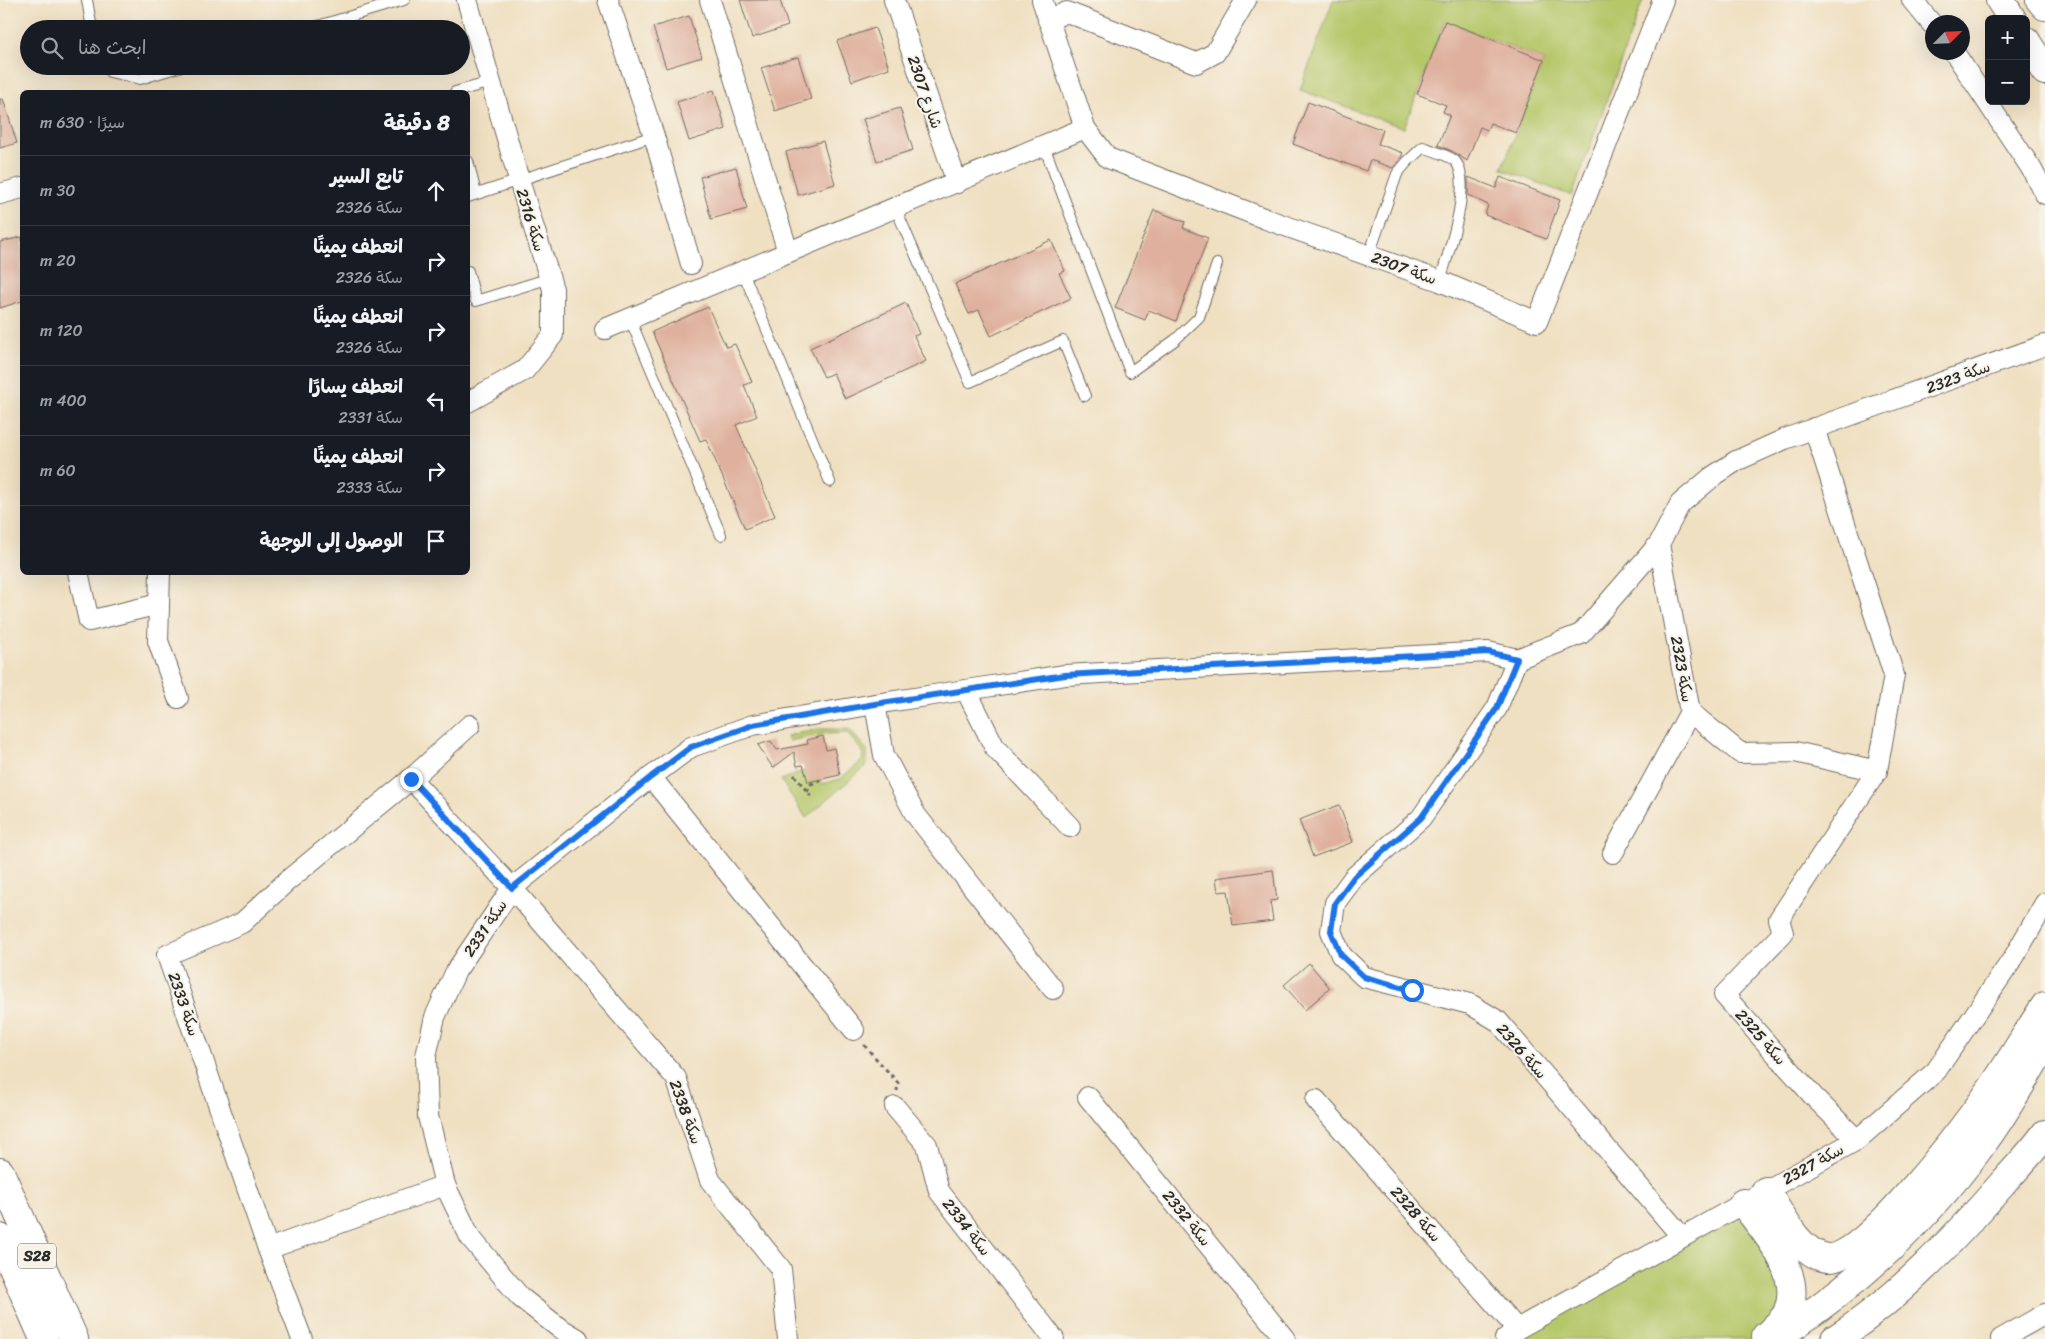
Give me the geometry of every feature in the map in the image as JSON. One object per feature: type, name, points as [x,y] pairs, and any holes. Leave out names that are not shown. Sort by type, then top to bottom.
[{"type":"main road","points":[[2000,0],[2009,15]]},
{"type":"main road","points":[[2040,0],[2045,6]]},
{"type":"main road","points":[[2030,47],[2045,71]]},
{"type":"main road","points":[[1755,1197],[1812,1253],[1829,1259],[1850,1251],[1922,1180],[1984,1100],[2045,1006]]},
{"type":"main road","points":[[1774,1339],[1828,1302],[1867,1269],[1921,1217],[1983,1144],[2000,1120],[2045,1043]]},
{"type":"main road","points":[[1921,1217],[1948,1198],[1980,1163],[2020,1112],[2045,1074]]},
{"type":"main road","points":[[1835,1339],[1889,1298],[1975,1216],[2045,1134]]},
{"type":"main road","name":"S28","points":[[0,1172],[74,1339]]},
{"type":"main road","points":[[1755,1197],[1764,1229],[1784,1259],[1792,1290],[1787,1314],[1762,1339]]},
{"type":"main road","name":"S28","points":[[0,1238],[6,1261],[44,1339]]},
{"type":"main road","points":[[1847,1339],[1869,1315]]},
{"type":"street","name":"2316 سكة","points":[[467,0],[553,289],[553,335],[525,370],[470,401]]},
{"type":"street","points":[[608,0],[654,136],[691,264]]},
{"type":"street","points":[[710,0],[788,252]]},
{"type":"street","name":"2307 شارع","points":[[894,0],[957,183]]},
{"type":"street","name":"سكة 2307","points":[[1042,0],[1085,128],[1108,158],[1266,219],[1440,282],[1537,322],[1663,0]]},
{"type":"street","points":[[1912,0],[1925,16]]},
{"type":"street","points":[[1048,20],[1067,12],[1196,63],[1215,53],[1240,2]]},
{"type":"street","points":[[1959,60],[2045,194]]},
{"type":"street","points":[[605,329],[896,209],[1085,128]]},
{"type":"street","points":[[0,194],[20,189]]},
{"type":"street","name":"سكة 2323","points":[[1517,659],[1582,634],[1659,544],[1680,504],[1712,477],[1736,461],[1814,428],[2045,345]]},
{"type":"street","points":[[1814,428],[1894,675],[1877,771]]},
{"type":"street","name":"سكة 2323","points":[[1659,544],[1690,712],[1740,754],[1795,752],[1877,771]]},
{"type":"street","points":[[79,575],[89,621],[158,604]]},
{"type":"street","points":[[160,575],[158,641],[178,698]]},
{"type":"street","name":"سكة 2331","points":[[578,1339],[558,1327],[520,1297],[470,1237],[445,1185],[428,1116],[426,1056],[434,1017],[456,971],[512,888],[691,747],[753,725],[875,704],[1075,674],[1488,652],[1517,659]]},
{"type":"street","name":"سكة 2326","points":[[1517,659],[1497,708],[1421,818],[1354,877],[1335,903],[1331,931],[1341,955],[1364,977],[1470,1004],[1498,1021],[1682,1237]]},
{"type":"street","points":[[966,690],[996,748],[1070,827]]},
{"type":"street","points":[[875,704],[884,755],[915,814],[1053,989]]},
{"type":"street","points":[[1613,853],[1690,712]]},
{"type":"street","name":"سكة 2333","points":[[302,1339],[268,1249],[167,955],[242,923],[288,881],[411,779],[470,724]]},
{"type":"street","name":"سكة 2325","points":[[1857,1140],[1814,1097],[1724,994],[1783,933],[1779,919],[1877,771]]},
{"type":"street","points":[[651,777],[854,1030]]},
{"type":"street","points":[[411,779],[512,888]]},
{"type":"street","name":"سكة 2338","points":[[512,888],[676,1078],[710,1180],[781,1269],[788,1339]]},
{"type":"street","name":"سكة 2327","points":[[1511,1334],[1857,1140],[1936,1071],[2014,958],[2045,903]]},
{"type":"street","name":"سكة 2332","points":[[1088,1097],[1285,1339]]},
{"type":"street","name":"سكة 2328","points":[[1316,1100],[1511,1334]]},
{"type":"street","name":"سكة 2334","points":[[895,1107],[927,1145],[939,1191],[1054,1339]]},
{"type":"street","points":[[268,1249],[445,1185]]},
{"type":"street","points":[[2001,1339],[2027,1333],[2045,1314]]},
{"type":"lane","points":[[87,0],[90,20]]},
{"type":"lane","points":[[338,20],[404,0]]},
{"type":"lane","points":[[123,75],[140,79],[153,75]]},
{"type":"lane","points":[[462,90],[490,82]]},
{"type":"lane","points":[[470,178],[472,195],[654,136]]},
{"type":"lane","points":[[1044,146],[1130,372],[1175,340],[1199,317],[1217,264]]},
{"type":"lane","points":[[1369,256],[1397,174],[1423,147],[1455,161],[1461,172],[1462,202],[1440,282]]},
{"type":"lane","points":[[896,209],[970,382],[1063,341],[1086,396]]},
{"type":"lane","points":[[743,272],[830,482]]},
{"type":"lane","points":[[470,278],[476,301],[550,278]]},
{"type":"lane","points":[[630,319],[721,535]]},
{"type":"path","points":[[794,775],[811,796]]},
{"type":"path","points":[[807,792],[811,784],[820,781]]},
{"type":"path","points":[[854,1030],[861,1042],[898,1084],[895,1107]]},
{"type":"green space","points":[[1333,0],[1643,0],[1572,196],[1502,169],[1544,60],[1445,21],[1404,128],[1300,90]]},
{"type":"green space","points":[[818,729],[849,729],[867,750],[867,765],[806,818],[781,780],[807,770],[819,779],[821,784],[840,779],[862,761],[863,752],[847,733],[823,734],[789,741],[787,736]]},
{"type":"green space","points":[[1742,1206],[1790,1289],[1759,1339],[1507,1339]]},
{"type":"building","points":[[740,0],[780,0],[788,26],[752,38]]},
{"type":"building","points":[[689,16],[702,57],[666,68],[653,27]]},
{"type":"building","points":[[1445,21],[1544,60],[1516,133],[1490,123],[1487,130],[1480,127],[1467,161],[1452,151],[1438,145],[1450,115],[1443,112],[1446,105],[1417,94]]},
{"type":"building","points":[[875,28],[889,68],[852,81],[837,41]]},
{"type":"building","points":[[798,57],[811,99],[775,111],[761,68]]},
{"type":"building","points":[[714,90],[726,129],[689,141],[677,102]]},
{"type":"building","points":[[0,99],[3,99],[17,143],[0,148]]},
{"type":"building","points":[[1308,102],[1383,130],[1378,144],[1403,153],[1400,159],[1393,168],[1370,160],[1366,171],[1293,144]]},
{"type":"building","points":[[900,108],[913,150],[877,161],[863,119]]},
{"type":"building","points":[[823,141],[835,184],[798,195],[786,152]]},
{"type":"building","points":[[736,167],[747,209],[711,219],[700,177]]},
{"type":"building","points":[[1468,177],[1496,188],[1500,177],[1560,200],[1546,239],[1485,215],[1488,205],[1468,195]]},
{"type":"building","points":[[1154,210],[1185,222],[1183,228],[1208,238],[1176,321],[1149,310],[1145,320],[1115,308]]},
{"type":"building","points":[[20,237],[20,302],[0,308],[0,242]]},
{"type":"building","points":[[1051,240],[1065,271],[1059,273],[1071,298],[991,336],[979,310],[969,314],[955,284]]},
{"type":"building","points":[[906,303],[919,334],[914,336],[926,361],[845,399],[833,373],[824,377],[810,348]]},
{"type":"building","points":[[708,307],[726,347],[735,344],[752,382],[744,385],[757,416],[736,425],[775,516],[745,529],[706,439],[700,441],[652,332]]},
{"type":"building","points":[[823,736],[826,750],[834,748],[840,775],[808,782],[803,765],[797,766],[794,752],[773,768],[758,745],[771,741],[777,750],[808,744],[807,740]]},
{"type":"building","points":[[1339,805],[1353,842],[1313,857],[1299,820]]},
{"type":"building","points":[[1273,870],[1277,900],[1270,901],[1273,921],[1233,926],[1228,891],[1218,892],[1216,878]]},
{"type":"building","points":[[1309,963],[1330,988],[1305,1010],[1284,985]]},
{"type":"route","points":[[411,779],[512,888],[691,747],[753,725],[1065,675],[1488,652],[1517,659],[1497,708],[1421,818],[1354,877],[1335,903],[1331,931],[1341,955],[1364,977],[1412,990]]}]
